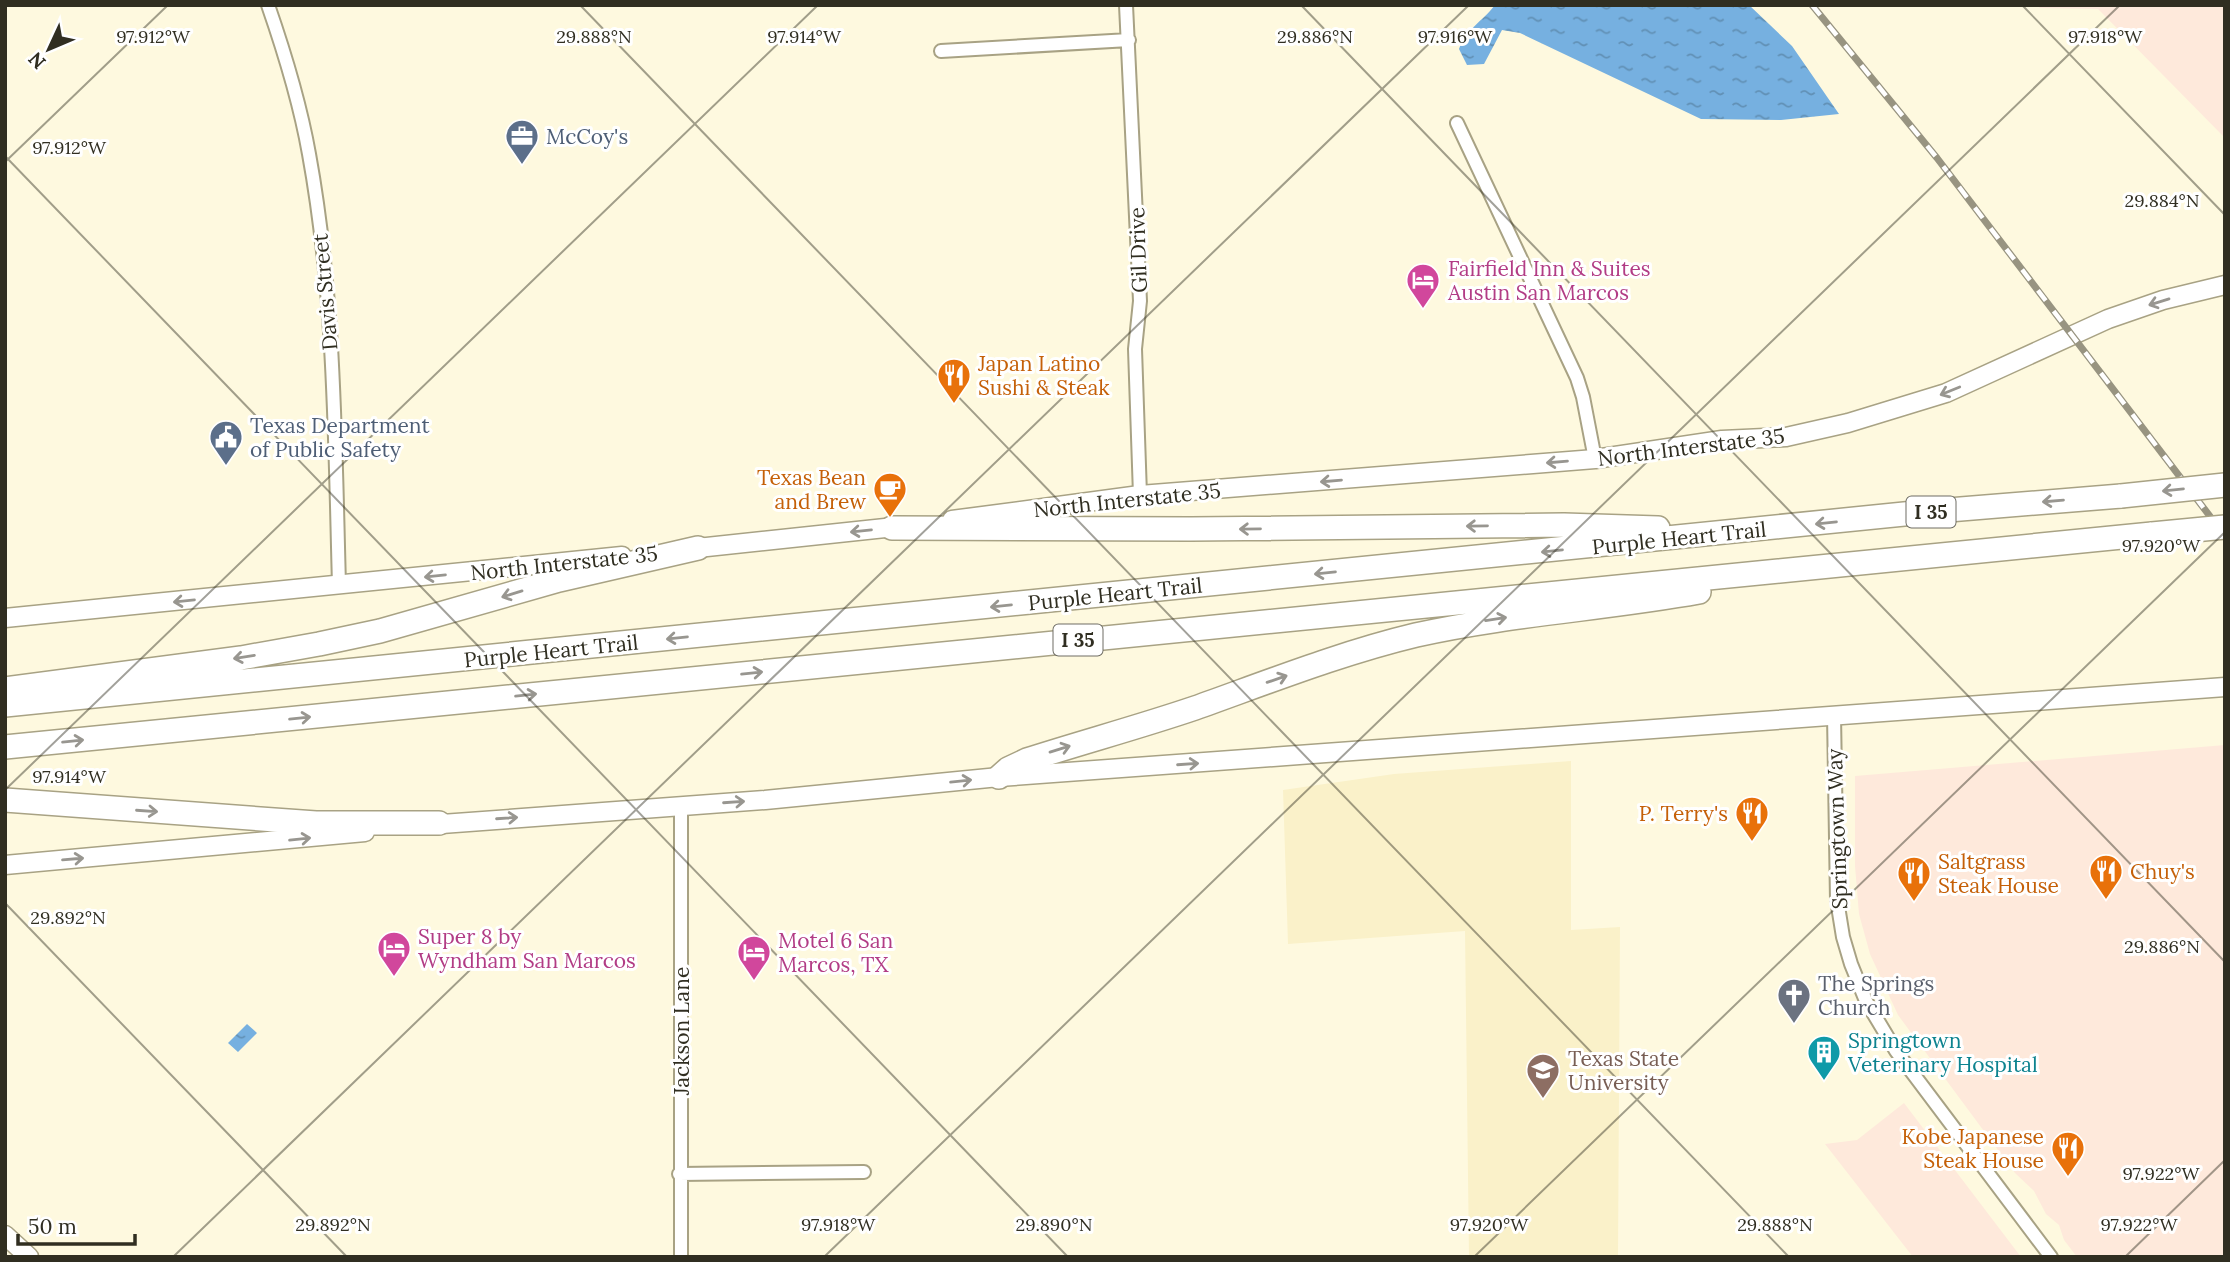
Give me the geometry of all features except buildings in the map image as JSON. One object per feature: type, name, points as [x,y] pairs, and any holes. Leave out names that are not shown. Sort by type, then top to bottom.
[{"type":"highway","name":"Purple Heart Trail","points":[[5,705],[1911,513],[2225,485]]},
{"type":"highway","points":[[892,528],[1191,529],[1564,525],[1741,532]]},
{"type":"highway","name":"Purple Heart Trail","points":[[5,747],[2225,527]]},
{"type":"highway","points":[[5,689],[241,658],[319,644],[380,631],[559,580],[698,548]]},
{"type":"highway","points":[[999,777],[1008,769],[1027,760],[1174,715],[1351,653],[1413,636],[1534,613],[1654,600],[1860,562]]},
{"type":"highway","points":[[5,800],[316,823],[439,823]]},
{"type":"main road","name":"North Interstate 35","points":[[5,618],[892,528],[1140,495],[1595,459],[1722,440],[1786,437],[1848,423],[1946,393],[2108,319],[2164,300],[2225,285]]},
{"type":"main road","points":[[5,865],[156,849],[293,840],[439,823],[765,800],[999,777],[2225,687]]},
{"type":"main road","points":[[5,1235],[29,1257]]},
{"type":"street","name":"Davis Street","points":[[268,5],[289,71],[309,153],[328,289],[339,585]]},
{"type":"street","name":"Gil Drive","points":[[1126,5],[1140,301],[1135,349],[1140,495]]},
{"type":"street","points":[[941,51],[1129,40]]},
{"type":"street","points":[[1457,123],[1577,378],[1595,459]]},
{"type":"street","name":"Springtown Way","points":[[1834,715],[1837,900],[1851,964],[1866,1001],[1896,1051],[2051,1257]]},
{"type":"street","name":"Jackson Lane","points":[[681,805],[681,1257]]},
{"type":"street","points":[[679,1174],[864,1172]]},
{"type":"shaded area","points":[[2037,5],[2225,5],[2225,138],[2098,9],[2040,8]]},
{"type":"shaded area","points":[[2225,745],[2225,1257],[2077,1257],[2064,1240],[2059,1225],[2046,1214],[2034,1191],[2015,1173],[1898,1015],[1870,954],[1859,914],[1855,866],[1855,776]]},
{"type":"shaded area","name":"Texas State University","points":[[1571,761],[1571,930],[1620,927],[1618,1257],[1469,1257],[1465,931],[1288,944],[1283,790],[1394,774]]},
{"type":"shaded area","points":[[1904,1103],[2021,1257],[1913,1257],[1825,1144],[1857,1140]]},
{"type":"water","points":[[1495,5],[1749,5],[1792,46],[1839,114],[1781,120],[1701,119],[1520,33],[1502,30],[1484,64],[1467,65],[1459,49],[1462,42]]},
{"type":"water","points":[[247,1024],[257,1033],[238,1052],[228,1043]]},
{"type":"railway","points":[[1812,5],[1937,158],[2225,536]]},
{"type":"place","name":"McCoy's","points":[[522,166]]},
{"type":"place","name":"Fairfield Inn & Suites Austin San Marcos","points":[[1423,310]]},
{"type":"place","name":"Japan Latino Sushi & Steak","points":[[954,405]]},
{"type":"place","name":"Texas Department of Public Safety","points":[[226,467]]},
{"type":"place","name":"Texas Bean and Brew","points":[[890,519]]},
{"type":"place","name":"P. Terry's","points":[[1752,843]]},
{"type":"place","name":"Chuy's","points":[[2106,901]]},
{"type":"place","name":"Saltgrass Steak House","points":[[1914,903]]},
{"type":"place","name":"Super 8 by Wyndham San Marcos","points":[[394,978]]},
{"type":"place","name":"Motel 6 San Marcos, TX","points":[[754,982]]},
{"type":"place","name":"The Springs Church","points":[[1794,1025]]},
{"type":"place","name":"Springtown Veterinary Hospital","points":[[1824,1082]]},
{"type":"place","name":"Texas State University","points":[[1543,1100]]},
{"type":"place","name":"Kobe Japanese Steak House","points":[[2068,1178]]}]
